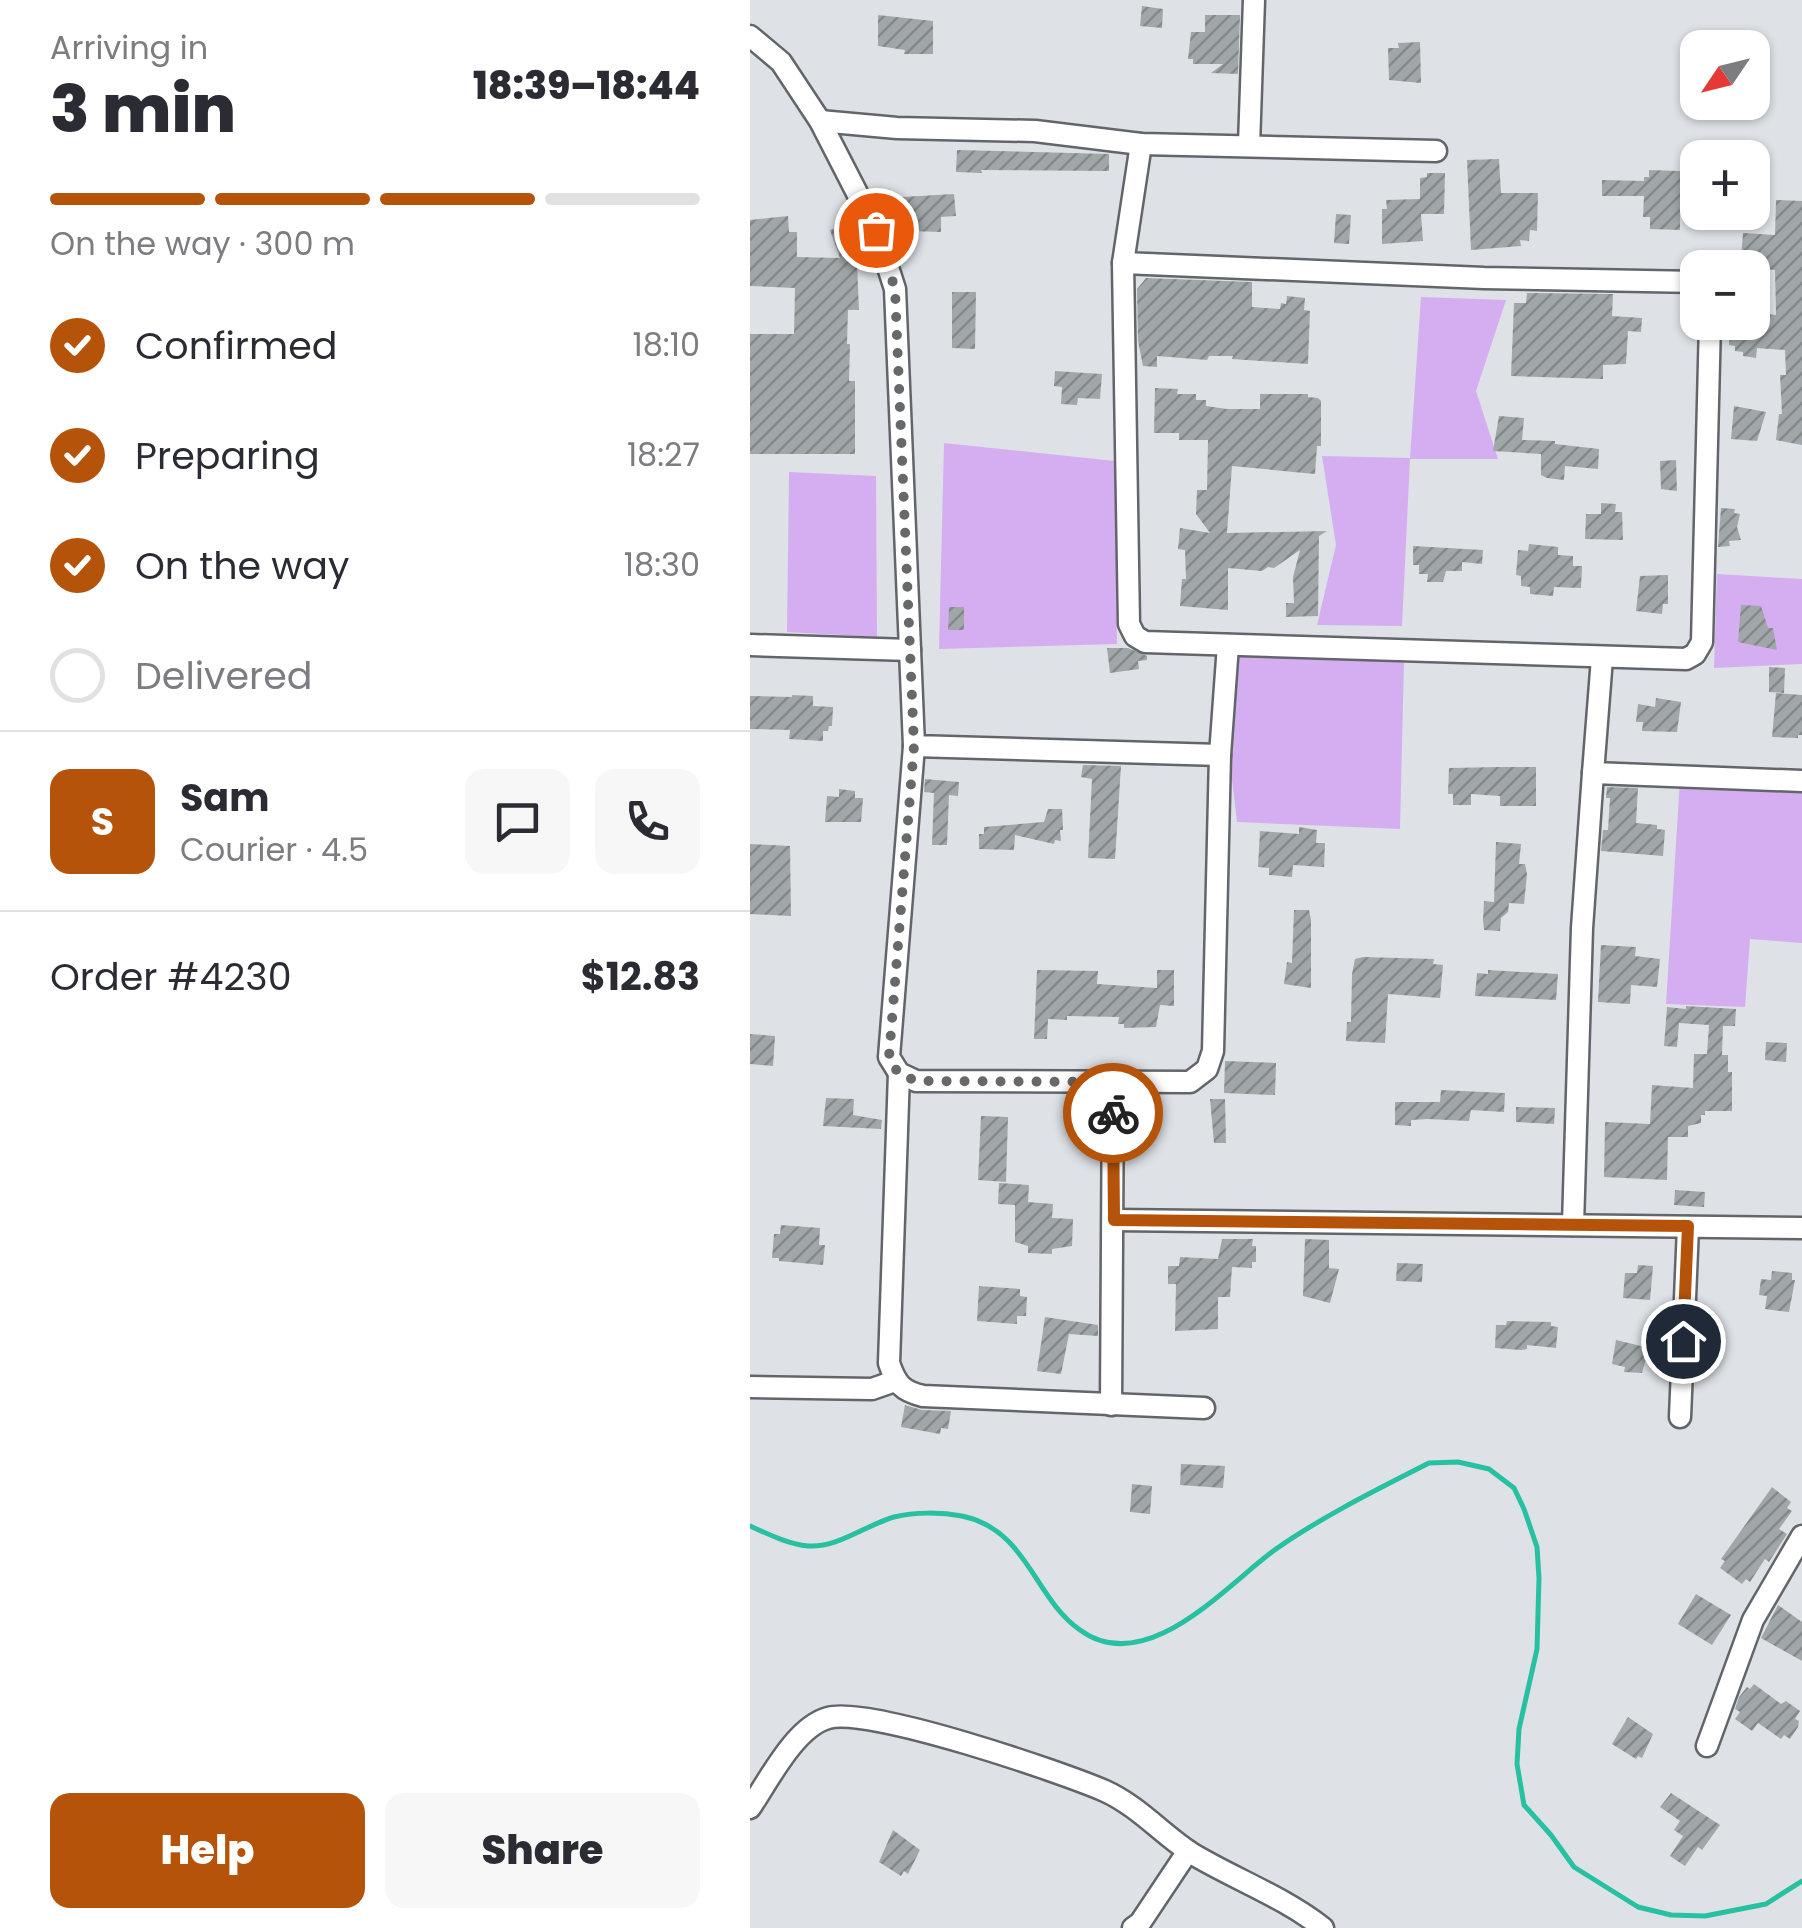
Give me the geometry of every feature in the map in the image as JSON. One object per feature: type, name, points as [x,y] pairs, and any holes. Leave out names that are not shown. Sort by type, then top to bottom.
[{"type":"street","points":[[1250,145],[1254,0]]},
{"type":"street","points":[[750,36],[781,62],[820,121],[876,230],[895,289],[914,746],[889,1057],[898,1073],[889,1364],[895,1381],[904,1391],[923,1396],[1204,1408]]},
{"type":"street","points":[[820,121],[896,128],[1035,131],[1141,144],[1436,151]]},
{"type":"street","points":[[1141,144],[1123,263],[1128,624],[1134,636],[1145,642],[1602,658],[1686,659],[1696,654],[1702,642],[1710,340]]},
{"type":"street","points":[[1123,263],[1680,282]]},
{"type":"street","points":[[750,644],[910,650]]},
{"type":"street","points":[[898,1073],[916,1081],[1190,1082],[1207,1069],[1213,1051],[1220,755],[1228,646]]},
{"type":"street","points":[[1573,1225],[1582,928],[1602,658]]},
{"type":"street","points":[[914,746],[1220,755]]},
{"type":"street","points":[[1593,773],[1802,781]]},
{"type":"street","points":[[1111,1405],[1113,1082]]},
{"type":"street","points":[[1114,1220],[1802,1228]]},
{"type":"street","points":[[1680,1417],[1688,1226]]},
{"type":"street","points":[[750,1387],[872,1389],[895,1381]]},
{"type":"street","points":[[1707,1746],[1753,1620],[1802,1536]]},
{"type":"street","points":[[750,1808],[804,1730],[830,1717],[862,1718],[979,1746],[1108,1792],[1154,1822],[1188,1851],[1305,1913],[1323,1928]]},
{"type":"street","points":[[1133,1928],[1188,1851]]},
{"type":"shaded area","points":[[1421,297],[1506,300],[1476,391],[1498,459],[1410,459],[1402,626],[1317,625],[1336,545],[1322,456],[1410,458]]},
{"type":"shaded area","points":[[944,443],[1115,461],[1117,644],[939,649]]},
{"type":"shaded area","points":[[789,472],[876,476],[877,637],[787,632]]},
{"type":"shaded area","points":[[1717,574],[1802,579],[1802,664],[1714,668]]},
{"type":"shaded area","points":[[1235,652],[1404,661],[1400,829],[1237,822],[1227,737]]},
{"type":"shaded area","points":[[1680,779],[1802,788],[1802,943],[1750,939],[1745,1007],[1666,1004]]},
{"type":"building","points":[[1142,6],[1163,9],[1162,28],[1140,26]]},
{"type":"building","points":[[878,15],[933,21],[933,54],[904,54],[905,50],[878,46]]},
{"type":"building","points":[[1205,15],[1240,15],[1238,74],[1211,73],[1223,64],[1193,64],[1193,59],[1188,59],[1191,32],[1205,32]]},
{"type":"building","points":[[1420,42],[1421,83],[1389,80],[1388,48],[1399,48],[1398,43]]},
{"type":"building","points":[[957,150],[1109,154],[1109,171],[956,172]]},
{"type":"building","points":[[1499,159],[1501,193],[1538,193],[1537,231],[1530,230],[1529,241],[1520,240],[1521,246],[1471,250],[1467,160]]},
{"type":"building","points":[[1649,170],[1680,171],[1680,230],[1650,229],[1650,217],[1643,217],[1644,196],[1602,196],[1602,180],[1644,181],[1644,177],[1649,177]]},
{"type":"building","points":[[1427,173],[1445,173],[1444,214],[1421,214],[1423,241],[1382,244],[1382,209],[1387,209],[1386,200],[1420,199],[1420,178],[1427,177]]},
{"type":"building","points":[[954,194],[956,216],[941,217],[941,232],[910,231],[902,197]]},
{"type":"building","points":[[1776,200],[1802,201],[1802,445],[1776,440],[1782,414],[1780,375],[1786,375],[1785,350],[1757,348],[1756,358],[1743,356],[1743,352],[1729,345],[1729,340],[1770,340],[1770,314],[1776,315],[1775,270],[1770,270],[1770,250],[1742,250],[1743,233],[1775,235]]},
{"type":"building","points":[[1336,214],[1351,215],[1349,244],[1334,243]]},
{"type":"building","points":[[788,216],[789,232],[797,232],[797,257],[840,258],[830,230],[846,224],[856,241],[859,310],[848,310],[847,344],[849,381],[855,381],[855,454],[750,454],[750,334],[794,334],[795,288],[750,286],[750,220]]},
{"type":"building","points":[[1146,278],[1252,282],[1252,307],[1280,309],[1287,296],[1305,298],[1304,310],[1310,311],[1308,364],[1232,359],[1233,356],[1209,356],[1207,360],[1157,356],[1157,367],[1143,366],[1138,341],[1137,289]]},
{"type":"building","points":[[952,292],[976,292],[975,349],[952,348]]},
{"type":"building","points":[[1527,293],[1613,294],[1612,316],[1642,318],[1641,332],[1628,331],[1626,364],[1603,365],[1603,379],[1511,376],[1514,303],[1526,303]]},
{"type":"building","points":[[1055,371],[1102,374],[1100,399],[1078,398],[1077,405],[1061,404],[1062,387],[1054,386]]},
{"type":"building","points":[[1155,388],[1196,394],[1196,400],[1206,400],[1206,406],[1227,409],[1260,409],[1260,394],[1308,394],[1321,401],[1321,446],[1317,446],[1315,474],[1232,466],[1227,533],[1327,531],[1319,536],[1318,616],[1286,617],[1286,603],[1294,603],[1293,577],[1300,550],[1274,568],[1262,571],[1228,568],[1228,610],[1180,606],[1182,579],[1186,579],[1185,550],[1178,549],[1180,528],[1210,533],[1196,514],[1197,490],[1207,490],[1208,440],[1179,440],[1179,433],[1154,433]]},
{"type":"building","points":[[1734,406],[1766,412],[1757,441],[1731,439]]},
{"type":"building","points":[[1499,416],[1524,418],[1522,440],[1599,449],[1598,469],[1565,466],[1564,480],[1547,478],[1541,475],[1541,454],[1493,451]]},
{"type":"building","points":[[1676,460],[1677,491],[1661,489],[1660,461]]},
{"type":"building","points":[[1601,503],[1616,504],[1615,512],[1622,512],[1623,540],[1585,539],[1586,514],[1601,514]]},
{"type":"building","points":[[1721,508],[1735,509],[1734,513],[1740,514],[1737,527],[1741,540],[1718,547]]},
{"type":"building","points":[[1529,544],[1558,547],[1558,555],[1573,556],[1573,566],[1582,566],[1581,588],[1554,587],[1553,596],[1530,594],[1530,587],[1521,586],[1521,576],[1516,575],[1518,550],[1528,551]]},
{"type":"building","points":[[1413,546],[1483,550],[1482,564],[1462,562],[1462,571],[1446,571],[1443,582],[1427,582],[1428,574],[1419,574],[1419,565],[1413,565]]},
{"type":"building","points":[[1668,575],[1668,604],[1663,604],[1662,614],[1636,611],[1640,576]]},
{"type":"building","points":[[1741,605],[1761,606],[1768,628],[1773,628],[1777,650],[1738,642]]},
{"type":"building","points":[[949,607],[964,607],[964,630],[948,630]]},
{"type":"building","points":[[1107,648],[1128,648],[1147,656],[1147,660],[1138,661],[1139,669],[1110,673]]},
{"type":"building","points":[[1769,667],[1785,668],[1784,693],[1769,692]]},
{"type":"building","points":[[1776,693],[1802,695],[1802,735],[1798,738],[1772,737]]},
{"type":"building","points":[[750,696],[813,696],[813,706],[833,707],[832,726],[823,731],[823,741],[789,739],[790,730],[750,729]]},
{"type":"building","points":[[1656,698],[1681,702],[1677,732],[1642,731],[1643,722],[1636,722],[1638,704],[1655,707]]},
{"type":"building","points":[[1083,765],[1121,766],[1115,859],[1088,858],[1092,779],[1081,777]]},
{"type":"building","points":[[1536,767],[1536,806],[1500,806],[1500,796],[1471,794],[1471,805],[1453,805],[1453,794],[1448,794],[1449,768]]},
{"type":"building","points":[[925,779],[959,782],[958,796],[949,795],[947,845],[932,845],[934,793],[924,792]]},
{"type":"building","points":[[1607,787],[1638,788],[1636,823],[1665,830],[1663,856],[1601,851],[1603,830],[1608,830]]},
{"type":"building","points":[[839,789],[855,791],[855,798],[863,798],[861,822],[825,822],[827,796],[839,797]]},
{"type":"building","points":[[1048,809],[1062,809],[1061,841],[1055,840],[1054,844],[1015,835],[1014,850],[979,849],[979,834],[984,834],[984,827],[1044,822]]},
{"type":"building","points":[[1299,827],[1317,830],[1316,843],[1325,843],[1324,867],[1293,865],[1292,877],[1269,875],[1269,868],[1258,867],[1260,831],[1299,834]]},
{"type":"building","points":[[1496,842],[1521,844],[1519,864],[1525,864],[1527,874],[1524,904],[1509,903],[1508,912],[1501,918],[1500,931],[1484,930],[1483,920],[1484,901],[1494,902]]},
{"type":"building","points":[[750,844],[790,846],[791,916],[750,914]]},
{"type":"building","points":[[1294,910],[1309,910],[1311,988],[1284,984],[1287,962],[1292,963]]},
{"type":"building","points":[[1601,945],[1636,947],[1635,956],[1660,959],[1657,987],[1631,985],[1630,1004],[1598,1002]]},
{"type":"building","points":[[1355,959],[1434,959],[1433,964],[1443,965],[1440,998],[1388,994],[1385,1043],[1346,1041]]},
{"type":"building","points":[[1037,970],[1098,971],[1097,984],[1157,988],[1157,970],[1174,970],[1174,1006],[1160,1005],[1156,1027],[1124,1028],[1124,1024],[1118,1024],[1119,1017],[1067,1016],[1067,1020],[1048,1019],[1047,1039],[1034,1039]]},
{"type":"building","points":[[1488,970],[1558,974],[1556,1000],[1475,996],[1477,973],[1488,974]]},
{"type":"building","points":[[1667,1007],[1736,1009],[1735,1026],[1723,1026],[1722,1055],[1728,1055],[1728,1072],[1732,1072],[1732,1111],[1705,1111],[1701,1123],[1688,1126],[1688,1137],[1668,1137],[1667,1180],[1604,1177],[1605,1122],[1650,1124],[1652,1085],[1693,1088],[1694,1054],[1707,1054],[1709,1025],[1679,1023],[1677,1047],[1664,1046]]},
{"type":"building","points":[[750,1034],[775,1036],[773,1066],[750,1064]]},
{"type":"building","points":[[1766,1042],[1787,1043],[1786,1062],[1765,1060]]},
{"type":"building","points":[[1225,1061],[1276,1063],[1275,1095],[1224,1093]]},
{"type":"building","points":[[1441,1090],[1505,1093],[1504,1112],[1471,1110],[1469,1121],[1428,1119],[1411,1120],[1411,1126],[1395,1125],[1395,1102],[1440,1102]]},
{"type":"building","points":[[826,1098],[854,1099],[853,1115],[882,1120],[881,1129],[823,1126]]},
{"type":"building","points":[[1210,1099],[1225,1099],[1226,1143],[1214,1143]]},
{"type":"building","points":[[1516,1107],[1555,1108],[1554,1124],[1516,1122]]},
{"type":"building","points":[[981,1116],[1008,1117],[1006,1182],[978,1180]]},
{"type":"building","points":[[999,1183],[1029,1185],[1028,1202],[1053,1204],[1052,1218],[1073,1219],[1072,1246],[1052,1249],[1052,1254],[1028,1253],[1028,1246],[1015,1242],[1015,1205],[998,1204]]},
{"type":"building","points":[[1675,1190],[1705,1192],[1704,1207],[1674,1205]]},
{"type":"building","points":[[781,1225],[820,1228],[819,1245],[825,1245],[823,1265],[772,1258],[774,1234],[780,1234]]},
{"type":"building","points":[[1222,1239],[1253,1239],[1256,1262],[1252,1262],[1252,1268],[1232,1267],[1230,1297],[1218,1297],[1218,1329],[1175,1331],[1176,1284],[1168,1284],[1168,1266],[1179,1266],[1180,1257],[1218,1259]]},
{"type":"building","points":[[1305,1239],[1329,1240],[1329,1268],[1339,1269],[1330,1303],[1303,1296]]},
{"type":"building","points":[[1397,1263],[1423,1264],[1422,1282],[1396,1281]]},
{"type":"building","points":[[1638,1265],[1653,1266],[1650,1300],[1623,1298],[1625,1273],[1637,1273]]},
{"type":"building","points":[[1772,1271],[1792,1273],[1795,1280],[1789,1312],[1765,1309],[1767,1296],[1759,1295],[1761,1279],[1771,1280]]},
{"type":"building","points":[[979,1286],[1020,1289],[1020,1296],[1027,1297],[1026,1316],[1017,1316],[1017,1324],[977,1321]]},
{"type":"building","points":[[1045,1317],[1098,1325],[1098,1336],[1069,1334],[1061,1374],[1037,1371]]},
{"type":"building","points":[[1507,1321],[1551,1322],[1551,1326],[1558,1327],[1556,1348],[1495,1348],[1496,1325],[1506,1325]]},
{"type":"building","points":[[1616,1340],[1649,1348],[1642,1373],[1624,1372],[1625,1367],[1612,1364]]},
{"type":"building","points":[[905,1405],[951,1411],[948,1429],[941,1428],[940,1434],[901,1427]]},
{"type":"building","points":[[1181,1464],[1225,1466],[1223,1488],[1180,1485]]},
{"type":"building","points":[[1132,1484],[1152,1486],[1150,1514],[1130,1512]]},
{"type":"building","points":[[1772,1487],[1791,1502],[1787,1508],[1792,1511],[1779,1529],[1787,1534],[1769,1562],[1765,1559],[1750,1582],[1746,1579],[1742,1584],[1720,1568],[1725,1561],[1721,1559]]},
{"type":"building","points":[[1696,1594],[1731,1615],[1712,1645],[1678,1624]]},
{"type":"building","points":[[1778,1605],[1802,1622],[1802,1661],[1761,1638]]},
{"type":"building","points":[[1754,1684],[1781,1704],[1786,1701],[1800,1711],[1795,1719],[1799,1721],[1798,1727],[1790,1739],[1784,1735],[1781,1739],[1758,1723],[1752,1731],[1735,1719],[1740,1712],[1735,1709],[1739,1697]]},
{"type":"building","points":[[1628,1717],[1653,1734],[1642,1758],[1636,1759],[1612,1744]]},
{"type":"building","points":[[1671,1793],[1720,1825],[1685,1866],[1670,1856],[1683,1836],[1674,1830],[1680,1821],[1660,1807]]},
{"type":"building","points":[[893,1830],[920,1850],[908,1874],[904,1871],[901,1876],[879,1862]]},
{"type":"waterway","points":[[750,1526],[793,1543],[819,1546],[894,1517],[928,1513],[962,1516],[1002,1535],[1064,1616],[1080,1630],[1106,1642],[1132,1643],[1185,1621],[1294,1537],[1429,1463],[1458,1462],[1489,1469],[1514,1488],[1537,1547],[1537,1649],[1519,1729],[1517,1764],[1524,1805],[1574,1867],[1638,1907],[1671,1915],[1705,1916],[1766,1904],[1802,1881]]},
{"type":"way so far","points":[[876,230],[895,289],[914,746],[889,1057],[898,1073],[916,1081],[1113,1082],[1113,1113]]},
{"type":"route","points":[[1113,1113],[1114,1220],[1688,1226],[1683,1341]]}]
